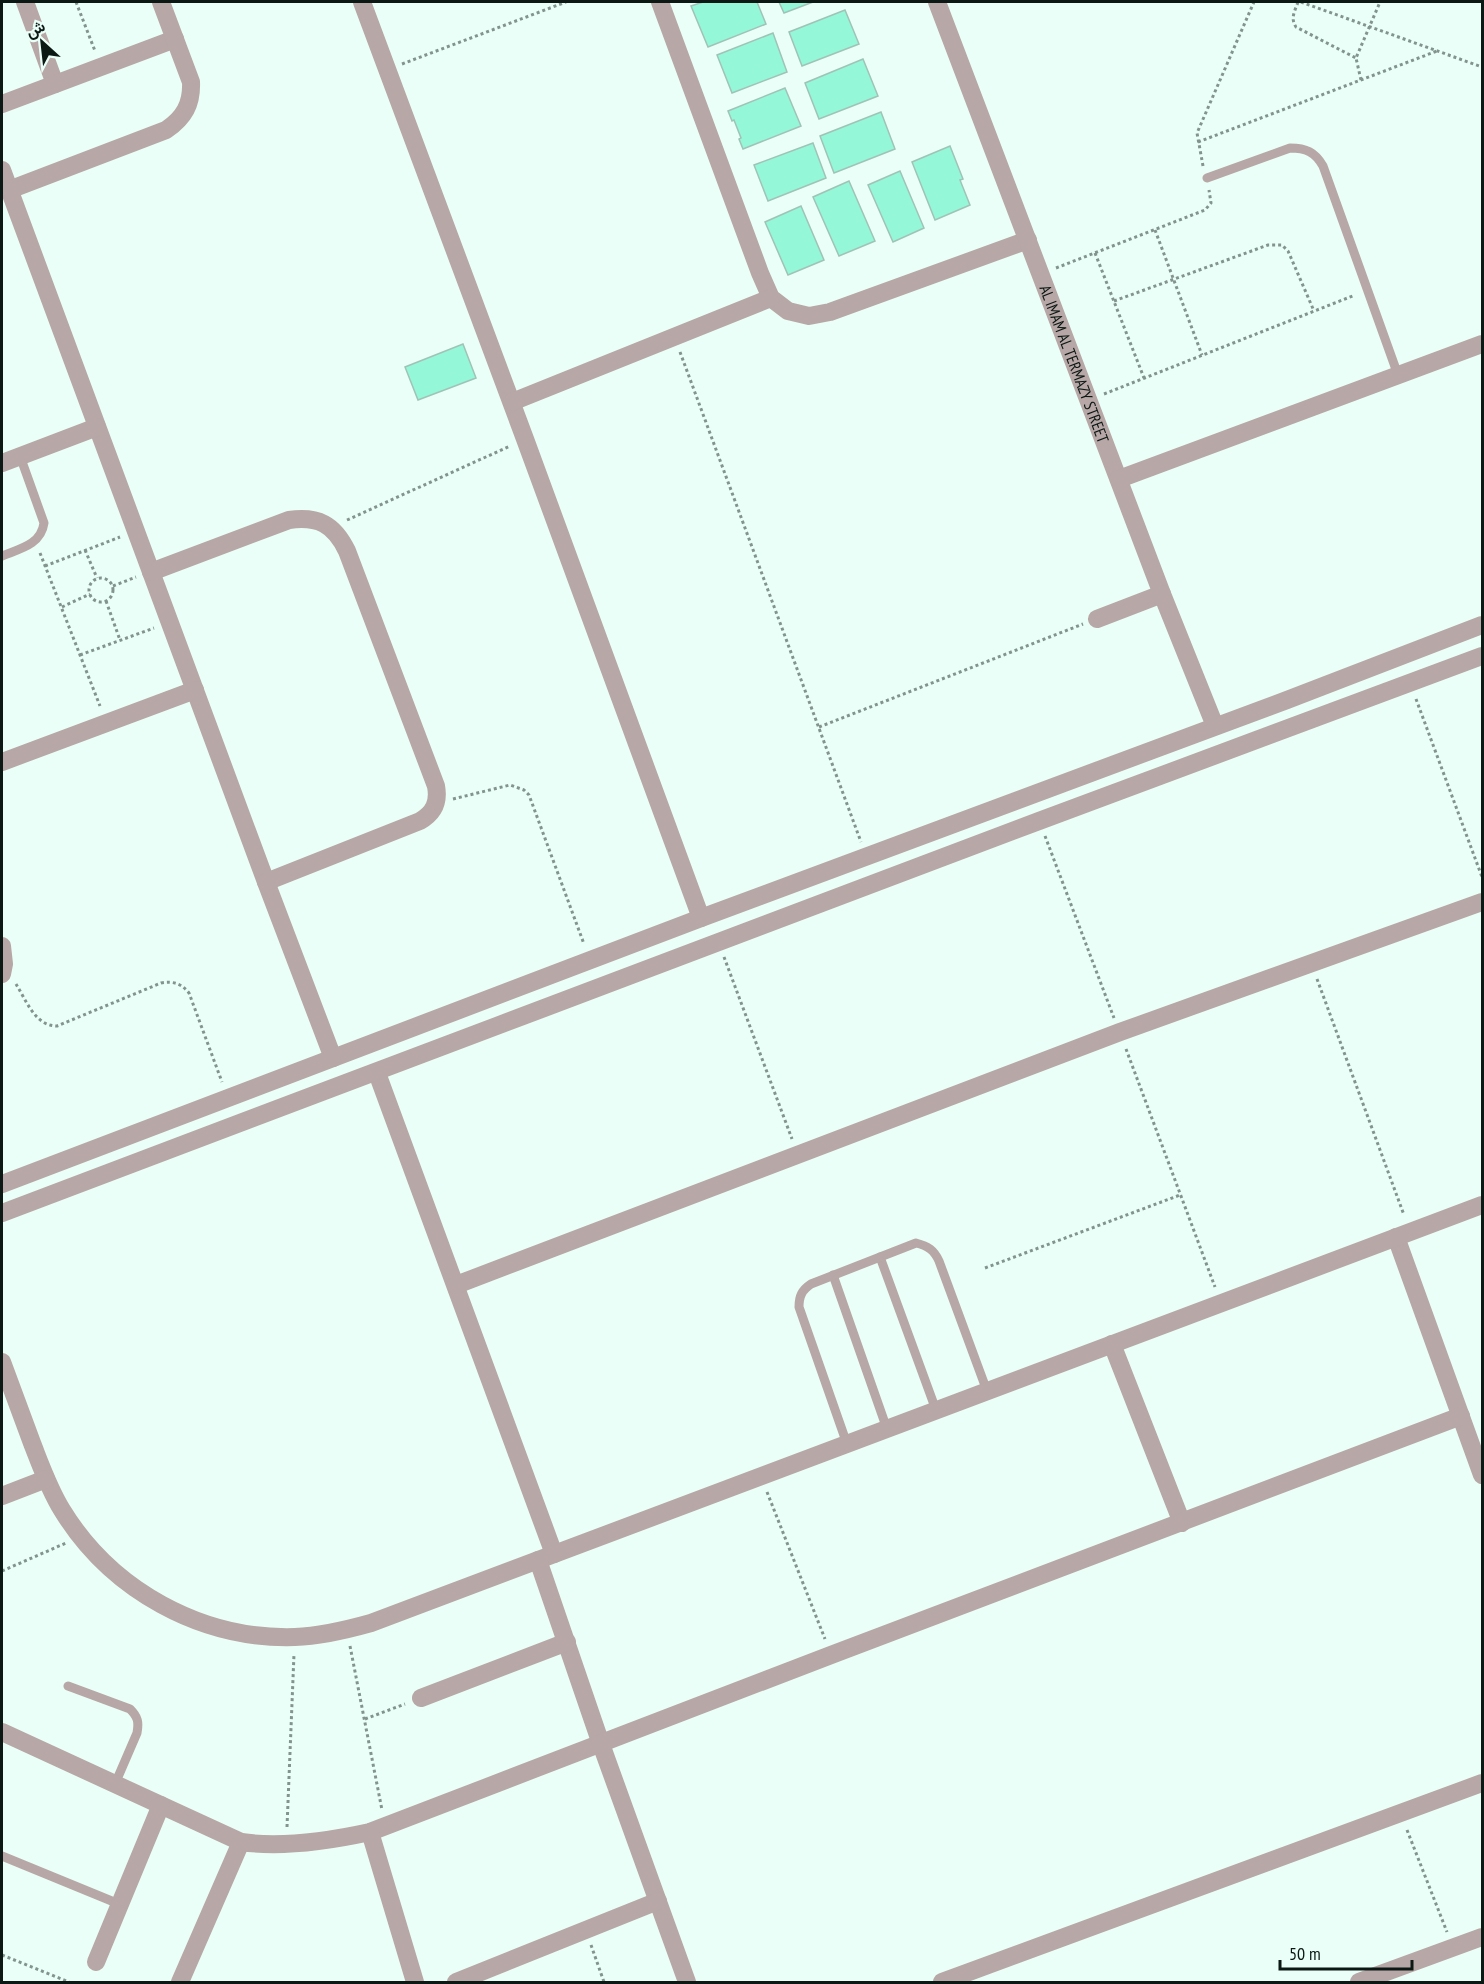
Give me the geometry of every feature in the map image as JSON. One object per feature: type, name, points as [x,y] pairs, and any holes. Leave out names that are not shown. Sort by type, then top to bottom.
[{"type":"street","points":[[25,2],[55,84]]},
{"type":"street","points":[[9,189],[166,130],[176,124],[189,105],[191,82],[161,2]]},
{"type":"street","points":[[362,2],[512,402],[701,918]]},
{"type":"street","points":[[660,2],[760,273],[771,298],[788,311],[809,316],[830,312],[1028,240]]},
{"type":"street","name":"AL IMAM AL TERMAZY STREET","points":[[937,2],[1162,594],[1215,726]]},
{"type":"street","points":[[2,104],[176,39]]},
{"type":"street","points":[[2,170],[333,1058]]},
{"type":"street","points":[[512,402],[771,298]]},
{"type":"street","points":[[1119,479],[1482,344]]},
{"type":"street","points":[[2,463],[97,427]]},
{"type":"street","points":[[151,572],[289,520],[304,518],[331,527],[341,538],[347,551],[436,786],[436,803],[427,817],[420,821],[266,882]]},
{"type":"street","points":[[1096,619],[1162,594]]},
{"type":"street","points":[[2,1184],[621,948],[1482,625]]},
{"type":"street","points":[[2,1213],[1482,656]]},
{"type":"street","points":[[2,762],[195,690]]},
{"type":"street","points":[[1287,700],[1297,725]]},
{"type":"street","points":[[1137,755],[1146,781]]},
{"type":"street","points":[[804,879],[814,906]]},
{"type":"street","points":[[456,1285],[1120,1032],[1482,902]]},
{"type":"street","points":[[2,946],[3,969]]},
{"type":"street","points":[[621,948],[631,976]]},
{"type":"street","points":[[459,1010],[469,1037]]},
{"type":"street","points":[[377,1073],[456,1285],[546,1557],[567,1642],[687,1983]]},
{"type":"street","points":[[263,1084],[272,1112]]},
{"type":"street","points":[[48,1166],[57,1192]]},
{"type":"street","points":[[2,1362],[46,1479],[61,1509],[103,1563],[130,1585],[170,1610],[191,1619],[225,1630],[260,1636],[295,1637],[347,1630],[371,1623],[1482,1205]]},
{"type":"street","points":[[1403,1234],[1482,1475]]},
{"type":"street","points":[[1112,1344],[1182,1523]]},
{"type":"street","points":[[2,1732],[241,1842],[261,1845],[341,1839],[378,1829],[1461,1416]]},
{"type":"street","points":[[2,1496],[46,1479]]},
{"type":"street","points":[[421,1698],[567,1642]]},
{"type":"street","points":[[942,1983],[1482,1783]]},
{"type":"street","points":[[96,1962],[161,1805]]},
{"type":"street","points":[[378,1829],[415,1983]]},
{"type":"street","points":[[180,1983],[241,1842]]},
{"type":"street","points":[[456,1983],[658,1901]]},
{"type":"street","points":[[1359,1983],[1482,1937]]},
{"type":"lane","points":[[1207,178],[1290,148],[1310,151],[1318,157],[1398,375]]},
{"type":"lane","points":[[2,556],[36,541],[44,523],[20,456]]},
{"type":"lane","points":[[847,1444],[799,1307],[799,1298],[804,1289],[811,1284],[916,1243],[934,1252],[987,1391]]},
{"type":"lane","points":[[880,1257],[936,1410]]},
{"type":"lane","points":[[833,1275],[887,1429]]},
{"type":"lane","points":[[68,1686],[130,1709],[136,1716],[139,1724],[137,1733],[115,1785]]},
{"type":"lane","points":[[2,1856],[120,1904]]},
{"type":"path","points":[[76,2],[101,67]]},
{"type":"path","points":[[387,69],[566,2]]},
{"type":"path","points":[[1040,274],[1205,210],[1210,203],[1197,133],[1254,2]]},
{"type":"path","points":[[1356,58],[1296,27],[1293,23],[1293,16],[1300,2],[1482,67]]},
{"type":"path","points":[[1361,80],[1356,58],[1380,2]]},
{"type":"path","points":[[1198,142],[1437,51]]},
{"type":"path","points":[[1155,230],[1202,355]]},
{"type":"path","points":[[1114,301],[1268,245],[1282,245],[1288,251],[1314,311]]},
{"type":"path","points":[[1095,253],[1144,378]]},
{"type":"path","points":[[1089,400],[1368,290]]},
{"type":"path","points":[[675,337],[866,856]]},
{"type":"path","points":[[331,527],[525,439]]},
{"type":"path","points":[[45,566],[136,531]]},
{"type":"path","points":[[36,541],[106,722]]},
{"type":"path","points":[[85,550],[97,578]]},
{"type":"path","points":[[113,586],[151,572]]},
{"type":"path","points":[[97,578],[108,579],[113,586],[113,593],[106,601],[96,601],[90,594],[90,585],[97,578]]},
{"type":"path","points":[[61,607],[90,594]]},
{"type":"path","points":[[106,601],[120,640]]},
{"type":"path","points":[[819,727],[1096,619]]},
{"type":"path","points":[[80,656],[170,622]]},
{"type":"path","points":[[1410,683],[1482,878]]},
{"type":"path","points":[[436,803],[510,785],[524,790],[529,795],[590,960]]},
{"type":"path","points":[[1039,821],[1221,1303]]},
{"type":"path","points":[[718,943],[798,1155]]},
{"type":"path","points":[[1311,963],[1403,1234]]},
{"type":"path","points":[[3,969],[38,1020],[50,1026],[63,1024],[161,984],[174,982],[179,984],[189,993],[228,1098]]},
{"type":"path","points":[[985,1268],[1180,1195]]},
{"type":"path","points":[[761,1476],[831,1655]]},
{"type":"path","points":[[2,1570],[80,1536]]},
{"type":"path","points":[[347,1630],[364,1719],[378,1829]]},
{"type":"path","points":[[286,1843],[295,1637]]},
{"type":"path","points":[[364,1719],[421,1698]]},
{"type":"path","points":[[1401,1813],[1454,1948]]},
{"type":"path","points":[[586,1930],[604,1983]]},
{"type":"path","points":[[2,1955],[69,1983]]},
{"type":"building","points":[[703,2],[757,2],[766,24],[708,47],[691,6]]},
{"type":"building","points":[[779,2],[813,2],[784,13]]},
{"type":"building","points":[[845,10],[859,44],[802,66],[789,32]]},
{"type":"building","points":[[773,33],[787,72],[732,93],[717,55]]},
{"type":"building","points":[[863,59],[878,96],[819,119],[805,83]]},
{"type":"building","points":[[785,88],[801,126],[743,149],[734,120],[732,121],[728,111]]},
{"type":"building","points":[[881,112],[895,149],[834,173],[820,136]]},
{"type":"building","points":[[813,143],[826,178],[768,201],[754,165]]},
{"type":"building","points":[[950,146],[970,205],[935,220],[912,162]]},
{"type":"building","points":[[900,171],[924,228],[893,242],[868,185]]},
{"type":"building","points":[[849,181],[875,241],[839,256],[813,197]]},
{"type":"building","points":[[801,206],[824,260],[788,275],[765,222]]},
{"type":"building","points":[[463,344],[476,378],[418,400],[405,367]]}]
